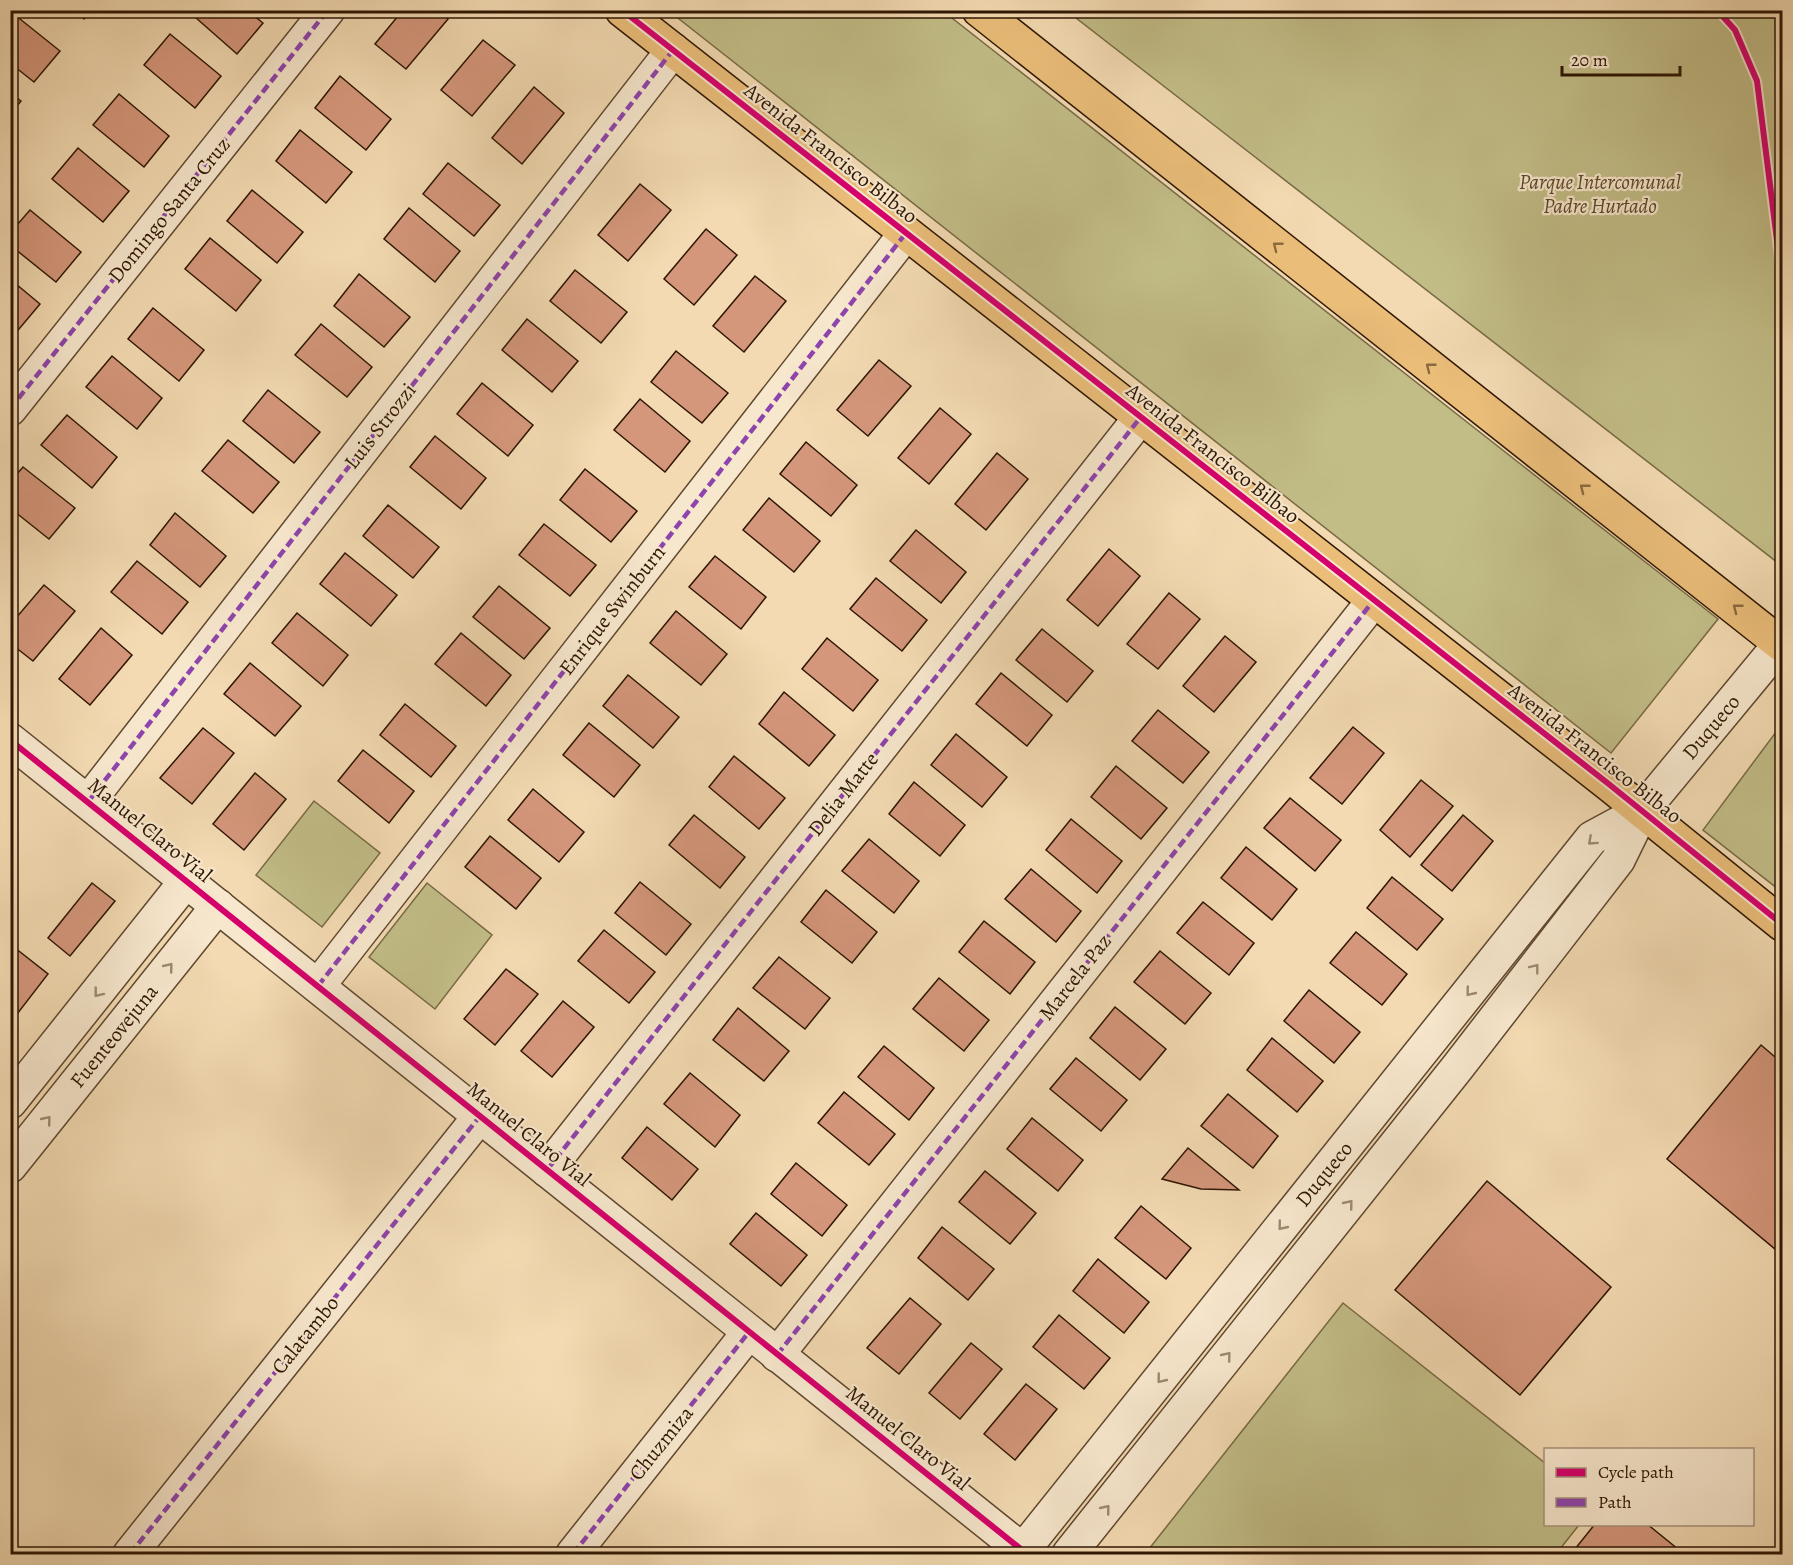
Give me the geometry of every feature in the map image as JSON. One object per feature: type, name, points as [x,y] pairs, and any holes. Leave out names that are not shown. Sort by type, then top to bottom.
[{"type":"main road","name":"Avenida Francisco Bilbao","points":[[622,10],[1642,811],[1782,924]]},
{"type":"main road","points":[[979,10],[1782,644]]},
{"type":"street","name":"Domingo Santa Cruz","points":[[10,409],[328,10]]},
{"type":"street","name":"Luis Strozzi","points":[[88,802],[673,50]]},
{"type":"street","name":"Enrique Swinburn","points":[[318,986],[906,233]]},
{"type":"street","name":"Delia Matte","points":[[547,1170],[1140,418]]},
{"type":"street","name":"Marcela Paz","points":[[777,1354],[1374,600]]},
{"type":"street","name":"Duqueco","points":[[1069,1554],[1450,1077],[1603,880],[1618,860],[1642,811],[1782,644]]},
{"type":"street","name":"Manuel Claro Vial","points":[[10,740],[1023,1553]]},
{"type":"street","name":"Duqueco","points":[[1023,1553],[1592,838],[1642,811]]},
{"type":"street","name":"Fuenteovejuna","points":[[10,1102],[186,881]]},
{"type":"street","name":"Fuenteovejuna","points":[[10,1166],[218,906]]},
{"type":"street","name":"Calatambo","points":[[130,1554],[480,1116]]},
{"type":"street","name":"Chuzmiza","points":[[573,1554],[749,1332]]},
{"type":"green space","points":[[669,11],[943,11],[1718,619],[1611,753]]},
{"type":"green space","name":"Parque Intercomunal Padre Hurtado","points":[[1067,11],[1782,11],[1782,566]]},
{"type":"green space","points":[[1782,724],[1782,892],[1703,830]]},
{"type":"green space","points":[[314,801],[380,853],[322,927],[256,875]]},
{"type":"green space","points":[[427,883],[492,935],[435,1009],[369,957]]},
{"type":"green space","points":[[1343,1303],[1544,1462],[1544,1526],[1578,1526],[1556,1554],[1145,1554]]},
{"type":"building","points":[[74,10],[91,10],[84,19]]},
{"type":"building","points":[[187,10],[247,10],[263,23],[237,54]]},
{"type":"building","points":[[403,10],[438,10],[448,19],[406,69],[375,44]]},
{"type":"building","points":[[10,11],[60,51],[34,82],[10,63]]},
{"type":"building","points":[[170,34],[221,76],[195,108],[144,65]]},
{"type":"building","points":[[483,40],[515,65],[472,116],[441,90]]},
{"type":"building","points":[[340,76],[391,119],[366,150],[315,108]]},
{"type":"building","points":[[534,87],[564,113],[522,164],[492,138]]},
{"type":"building","points":[[10,92],[21,101],[10,114]]},
{"type":"building","points":[[119,94],[169,136],[144,167],[93,125]]},
{"type":"building","points":[[300,130],[352,172],[326,203],[276,161]]},
{"type":"building","points":[[78,148],[129,191],[103,222],[52,179]]},
{"type":"building","points":[[448,163],[500,205],[474,236],[423,194]]},
{"type":"building","points":[[640,184],[671,210],[628,261],[598,235]]},
{"type":"building","points":[[252,190],[303,232],[277,263],[227,221]]},
{"type":"building","points":[[409,208],[460,251],[435,282],[384,239]]},
{"type":"building","points":[[30,210],[81,252],[56,282],[10,245],[10,233]]},
{"type":"building","points":[[706,229],[737,255],[694,305],[664,279]]},
{"type":"building","points":[[210,238],[261,280],[236,311],[185,269]]},
{"type":"building","points":[[575,270],[627,312],[601,343],[550,301]]},
{"type":"building","points":[[359,274],[410,317],[384,347],[334,306]]},
{"type":"building","points":[[755,276],[786,301],[744,352],[713,326]]},
{"type":"building","points":[[10,279],[40,304],[14,335],[10,331]]},
{"type":"building","points":[[153,308],[204,350],[179,381],[128,339]]},
{"type":"building","points":[[527,319],[578,361],[552,392],[502,350]]},
{"type":"building","points":[[321,324],[372,367],[347,397],[295,355]]},
{"type":"building","points":[[676,351],[728,393],[702,423],[651,382]]},
{"type":"building","points":[[112,356],[162,398],[137,429],[86,387]]},
{"type":"building","points":[[879,360],[911,386],[868,436],[837,410]]},
{"type":"building","points":[[482,383],[533,425],[508,456],[457,414]]},
{"type":"building","points":[[268,390],[320,432],[294,463],[243,421]]},
{"type":"building","points":[[640,399],[690,441],[665,472],[614,430]]},
{"type":"building","points":[[940,408],[971,434],[929,484],[898,458]]},
{"type":"building","points":[[67,415],[117,457],[92,488],[41,445]]},
{"type":"building","points":[[435,436],[486,478],[461,509],[410,467]]},
{"type":"building","points":[[228,440],[279,482],[253,513],[202,471]]},
{"type":"building","points":[[806,442],[857,485],[831,516],[780,474]]},
{"type":"building","points":[[997,453],[1028,479],[986,530],[955,504]]},
{"type":"building","points":[[23,467],[75,508],[49,539],[10,508],[10,482]]},
{"type":"building","points":[[585,469],[637,511],[611,542],[560,500]]},
{"type":"building","points":[[769,498],[820,541],[794,572],[743,530]]},
{"type":"building","points":[[388,505],[439,547],[413,578],[363,536]]},
{"type":"building","points":[[175,513],[226,556],[200,587],[150,545]]},
{"type":"building","points":[[544,524],[596,565],[570,596],[519,555]]},
{"type":"building","points":[[916,530],[966,572],[941,603],[890,561]]},
{"type":"building","points":[[1109,549],[1140,576],[1098,626],[1067,600]]},
{"type":"building","points":[[345,553],[397,595],[371,626],[320,584]]},
{"type":"building","points":[[10,556],[17,562],[10,571]]},
{"type":"building","points":[[715,556],[766,597],[741,629],[689,587]]},
{"type":"building","points":[[137,561],[188,602],[162,634],[111,592]]},
{"type":"building","points":[[876,578],[927,620],[902,651],[850,609]]},
{"type":"building","points":[[44,585],[75,611],[33,661],[10,643],[10,625]]},
{"type":"building","points":[[499,586],[550,628],[524,659],[473,617]]},
{"type":"building","points":[[1169,593],[1200,619],[1158,669],[1127,644]]},
{"type":"building","points":[[676,611],[727,654],[701,685],[650,643]]},
{"type":"building","points":[[297,613],[348,655],[323,686],[272,643]]},
{"type":"building","points":[[101,628],[132,655],[90,705],[59,679]]},
{"type":"building","points":[[1042,629],[1093,671],[1067,702],[1016,660]]},
{"type":"building","points":[[461,633],[511,675],[486,706],[435,664]]},
{"type":"building","points":[[1225,636],[1256,662],[1214,712],[1183,686]]},
{"type":"building","points":[[827,638],[878,680],[853,711],[802,669]]},
{"type":"building","points":[[250,663],[301,706],[275,736],[224,694]]},
{"type":"building","points":[[1001,673],[1052,715],[1027,746],[976,704]]},
{"type":"building","points":[[628,675],[679,717],[653,748],[603,706]]},
{"type":"building","points":[[784,692],[835,735],[809,766],[759,724]]},
{"type":"building","points":[[405,704],[456,746],[431,777],[380,735]]},
{"type":"building","points":[[1158,710],[1209,752],[1183,783],[1132,741]]},
{"type":"building","points":[[589,723],[640,765],[614,797],[563,755]]},
{"type":"building","points":[[1353,727],[1384,753],[1342,804],[1310,778]]},
{"type":"building","points":[[203,728],[234,753],[192,804],[160,778]]},
{"type":"building","points":[[956,734],[1007,777],[982,807],[931,765]]},
{"type":"building","points":[[363,750],[414,791],[389,823],[338,781]]},
{"type":"building","points":[[734,756],[785,798],[759,829],[709,787]]},
{"type":"building","points":[[1116,766],[1167,808],[1141,839],[1091,797]]},
{"type":"building","points":[[255,773],[286,799],[244,850],[213,824]]},
{"type":"building","points":[[1421,780],[1453,806],[1410,857],[1380,830]]},
{"type":"building","points":[[914,782],[965,825],[940,856],[889,814]]},
{"type":"building","points":[[533,789],[584,832],[559,862],[508,820]]},
{"type":"building","points":[[1290,798],[1341,840],[1315,871],[1264,828]]},
{"type":"building","points":[[694,815],[745,857],[720,888],[669,845]]},
{"type":"building","points":[[1463,815],[1493,841],[1452,891],[1421,865]]},
{"type":"building","points":[[1071,819],[1122,861],[1097,893],[1046,850]]},
{"type":"building","points":[[490,836],[541,878],[516,909],[465,867]]},
{"type":"building","points":[[869,839],[919,881],[894,913],[842,871]]},
{"type":"building","points":[[1246,847],[1297,889],[1272,920],[1221,878]]},
{"type":"building","points":[[1031,869],[1081,911],[1056,942],[1005,899]]},
{"type":"building","points":[[1392,877],[1443,919],[1417,950],[1367,908]]},
{"type":"building","points":[[640,882],[691,924],[666,955],[615,913]]},
{"type":"building","points":[[92,883],[115,901],[70,956],[48,938]]},
{"type":"building","points":[[826,890],[877,932],[852,963],[801,922]]},
{"type":"building","points":[[1203,902],[1254,943],[1229,975],[1177,933]]},
{"type":"building","points":[[984,921],[1035,962],[1010,994],[959,952]]},
{"type":"building","points":[[604,930],[655,972],[629,1003],[578,961]]},
{"type":"building","points":[[1356,932],[1407,974],[1382,1005],[1330,963]]},
{"type":"building","points":[[10,944],[48,974],[14,1018],[10,1015]]},
{"type":"building","points":[[1160,951],[1211,993],[1185,1024],[1134,982]]},
{"type":"building","points":[[779,957],[830,998],[805,1029],[753,988]]},
{"type":"building","points":[[506,969],[538,994],[495,1045],[464,1019]]},
{"type":"building","points":[[939,978],[989,1020],[964,1051],[913,1009]]},
{"type":"building","points":[[1309,990],[1360,1032],[1334,1063],[1284,1021]]},
{"type":"building","points":[[563,1001],[594,1027],[552,1077],[521,1051]]},
{"type":"building","points":[[1115,1007],[1166,1049],[1140,1080],[1090,1038]]},
{"type":"building","points":[[738,1008],[789,1051],[764,1081],[713,1040]]},
{"type":"building","points":[[1272,1038],[1323,1081],[1297,1112],[1247,1070]]},
{"type":"building","points":[[1761,1045],[1782,1063],[1782,1255],[1667,1159]]},
{"type":"building","points":[[884,1046],[934,1088],[909,1120],[858,1077]]},
{"type":"building","points":[[1076,1058],[1127,1100],[1101,1131],[1050,1089]]},
{"type":"building","points":[[690,1073],[740,1115],[715,1147],[664,1104]]},
{"type":"building","points":[[844,1092],[895,1134],[869,1165],[818,1123]]},
{"type":"building","points":[[1228,1094],[1278,1136],[1253,1168],[1201,1126]]},
{"type":"building","points":[[1032,1118],[1083,1160],[1058,1191],[1007,1149]]},
{"type":"building","points":[[647,1127],[698,1169],[672,1200],[622,1158]]},
{"type":"building","points":[[1188,1148],[1239,1190],[1201,1189],[1162,1179]]},
{"type":"building","points":[[796,1163],[847,1205],[822,1236],[771,1194]]},
{"type":"building","points":[[985,1171],[1036,1213],[1010,1244],[959,1202]]},
{"type":"building","points":[[1487,1181],[1611,1287],[1520,1395],[1395,1290]]},
{"type":"building","points":[[1141,1206],[1191,1248],[1166,1279],[1115,1238]]},
{"type":"building","points":[[756,1213],[807,1255],[781,1286],[730,1244]]},
{"type":"building","points":[[942,1227],[994,1269],[968,1300],[918,1258]]},
{"type":"building","points":[[1098,1259],[1149,1302],[1124,1333],[1073,1291]]},
{"type":"building","points":[[910,1298],[941,1324],[899,1374],[867,1348]]},
{"type":"building","points":[[1059,1315],[1110,1358],[1084,1389],[1033,1347]]},
{"type":"building","points":[[971,1343],[1002,1369],[960,1419],[929,1393]]},
{"type":"building","points":[[1026,1384],[1057,1409],[1015,1460],[984,1434]]},
{"type":"building","points":[[1593,1526],[1649,1526],[1684,1554],[1571,1554]]},
{"type":"marked path","points":[[10,409],[328,10]]},
{"type":"marked path","points":[[88,802],[673,50]]},
{"type":"marked path","points":[[318,986],[906,233]]},
{"type":"marked path","points":[[547,1170],[1140,418]]},
{"type":"marked path","points":[[777,1355],[1374,600]]},
{"type":"marked path","points":[[130,1554],[480,1116]]},
{"type":"marked path","points":[[573,1554],[749,1332]]},
{"type":"cycle path","points":[[622,10],[1610,785],[1782,924]]},
{"type":"cycle path","points":[[1717,10],[1735,30],[1757,81],[1782,280]]},
{"type":"cycle path","points":[[10,740],[1027,1554]]}]
